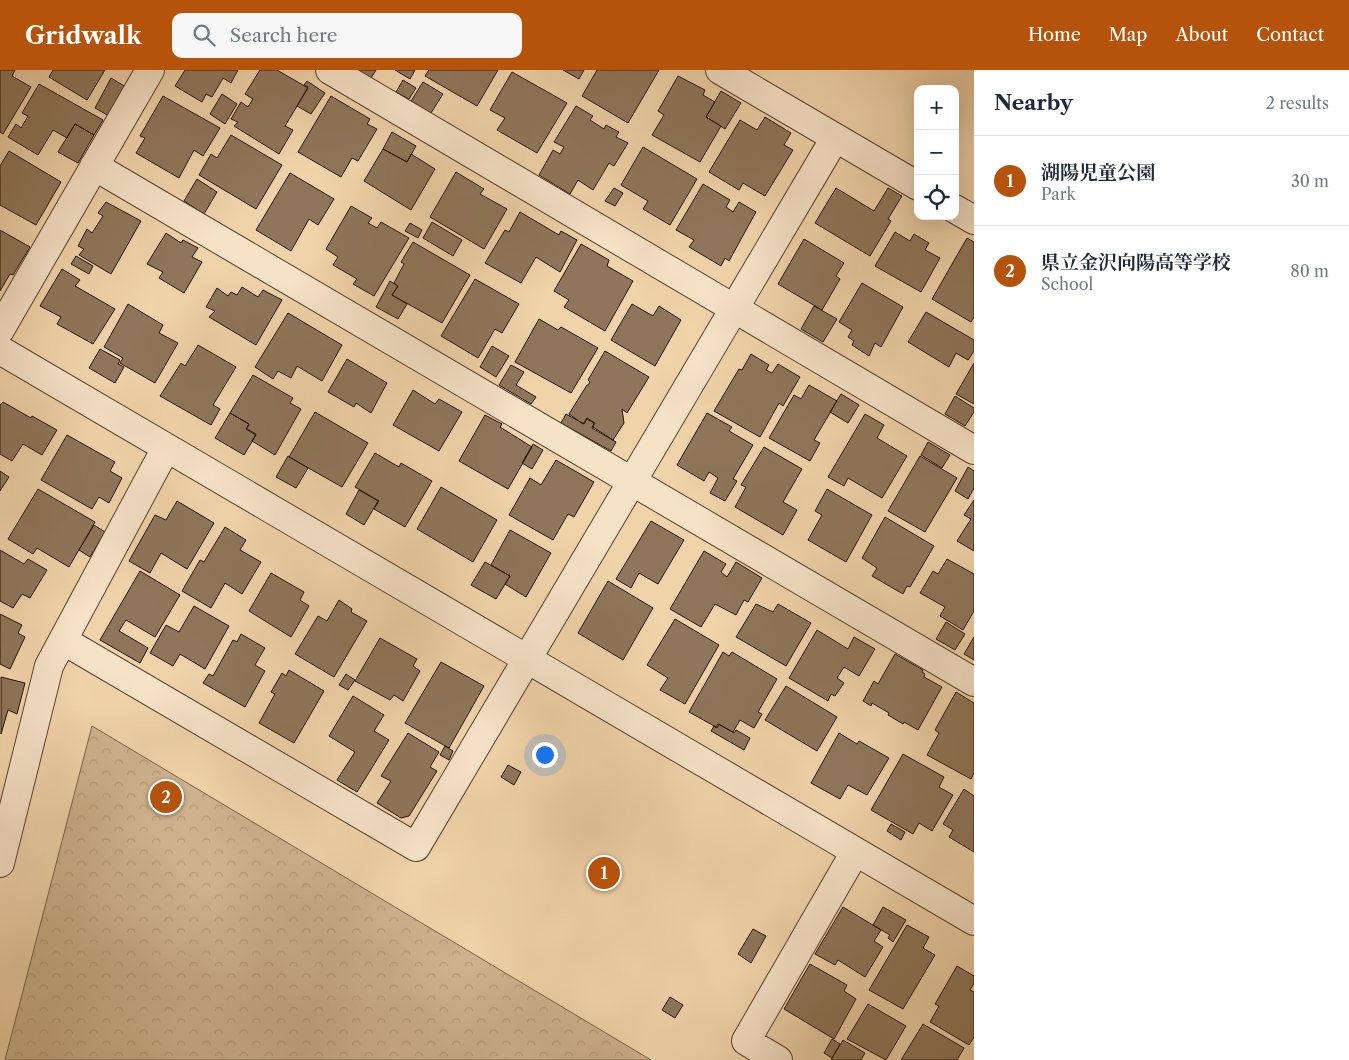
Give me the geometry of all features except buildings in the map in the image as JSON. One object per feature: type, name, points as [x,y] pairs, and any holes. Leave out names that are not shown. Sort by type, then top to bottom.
[{"type":"street","points":[[0,330],[150,70]]},
{"type":"street","points":[[330,70],[974,450]]},
{"type":"street","points":[[720,70],[914,184]]},
{"type":"street","points":[[64,641],[416,847],[835,138]]},
{"type":"street","points":[[94,166],[974,682]]},
{"type":"street","points":[[959,211],[974,220]]},
{"type":"street","points":[[0,350],[974,921]]},
{"type":"street","points":[[0,862],[49,666],[166,448]]},
{"type":"street","points":[[778,1060],[746,1041],[856,852]]},
{"type":"green space","points":[[92,726],[651,1060],[5,1060]]},
{"type":"place","name":"県立金沢向陽高等学校","points":[[166,797]]},
{"type":"place","name":"湖陽児童公園","points":[[604,873]]}]
